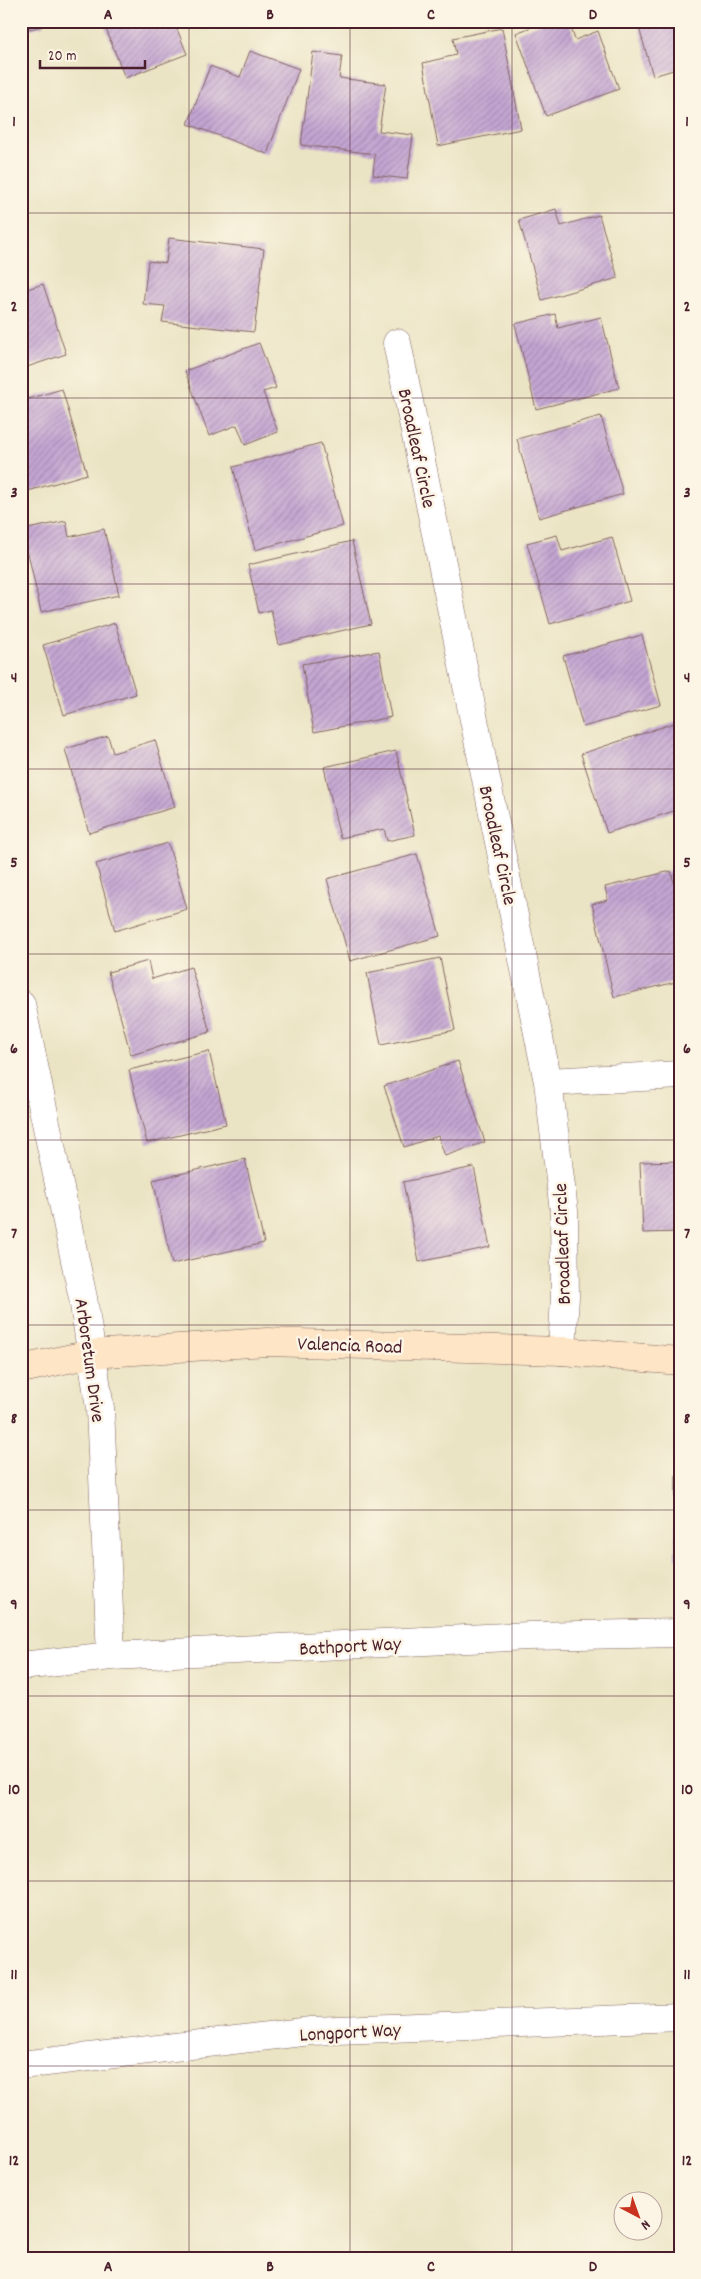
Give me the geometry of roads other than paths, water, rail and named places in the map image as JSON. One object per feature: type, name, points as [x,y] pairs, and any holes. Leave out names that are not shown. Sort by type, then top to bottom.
[{"type":"street","name":"Broadleaf Circle","points":[[397,343],[548,1082],[564,1211],[565,1296],[562,1351]]},
{"type":"street","name":"Arboretum Drive","points":[[21,1004],[28,1069],[83,1298],[100,1408],[110,1656]]},
{"type":"street","points":[[548,1082],[680,1075]]},
{"type":"street","name":"Valencia Road","points":[[21,1369],[91,1354],[266,1342],[562,1351],[680,1361]]},
{"type":"street","name":"Bathport Way","points":[[21,1666],[110,1656],[529,1636],[680,1632]]},
{"type":"street","name":"Longport Way","points":[[21,2065],[311,2031],[680,2017]]}]
